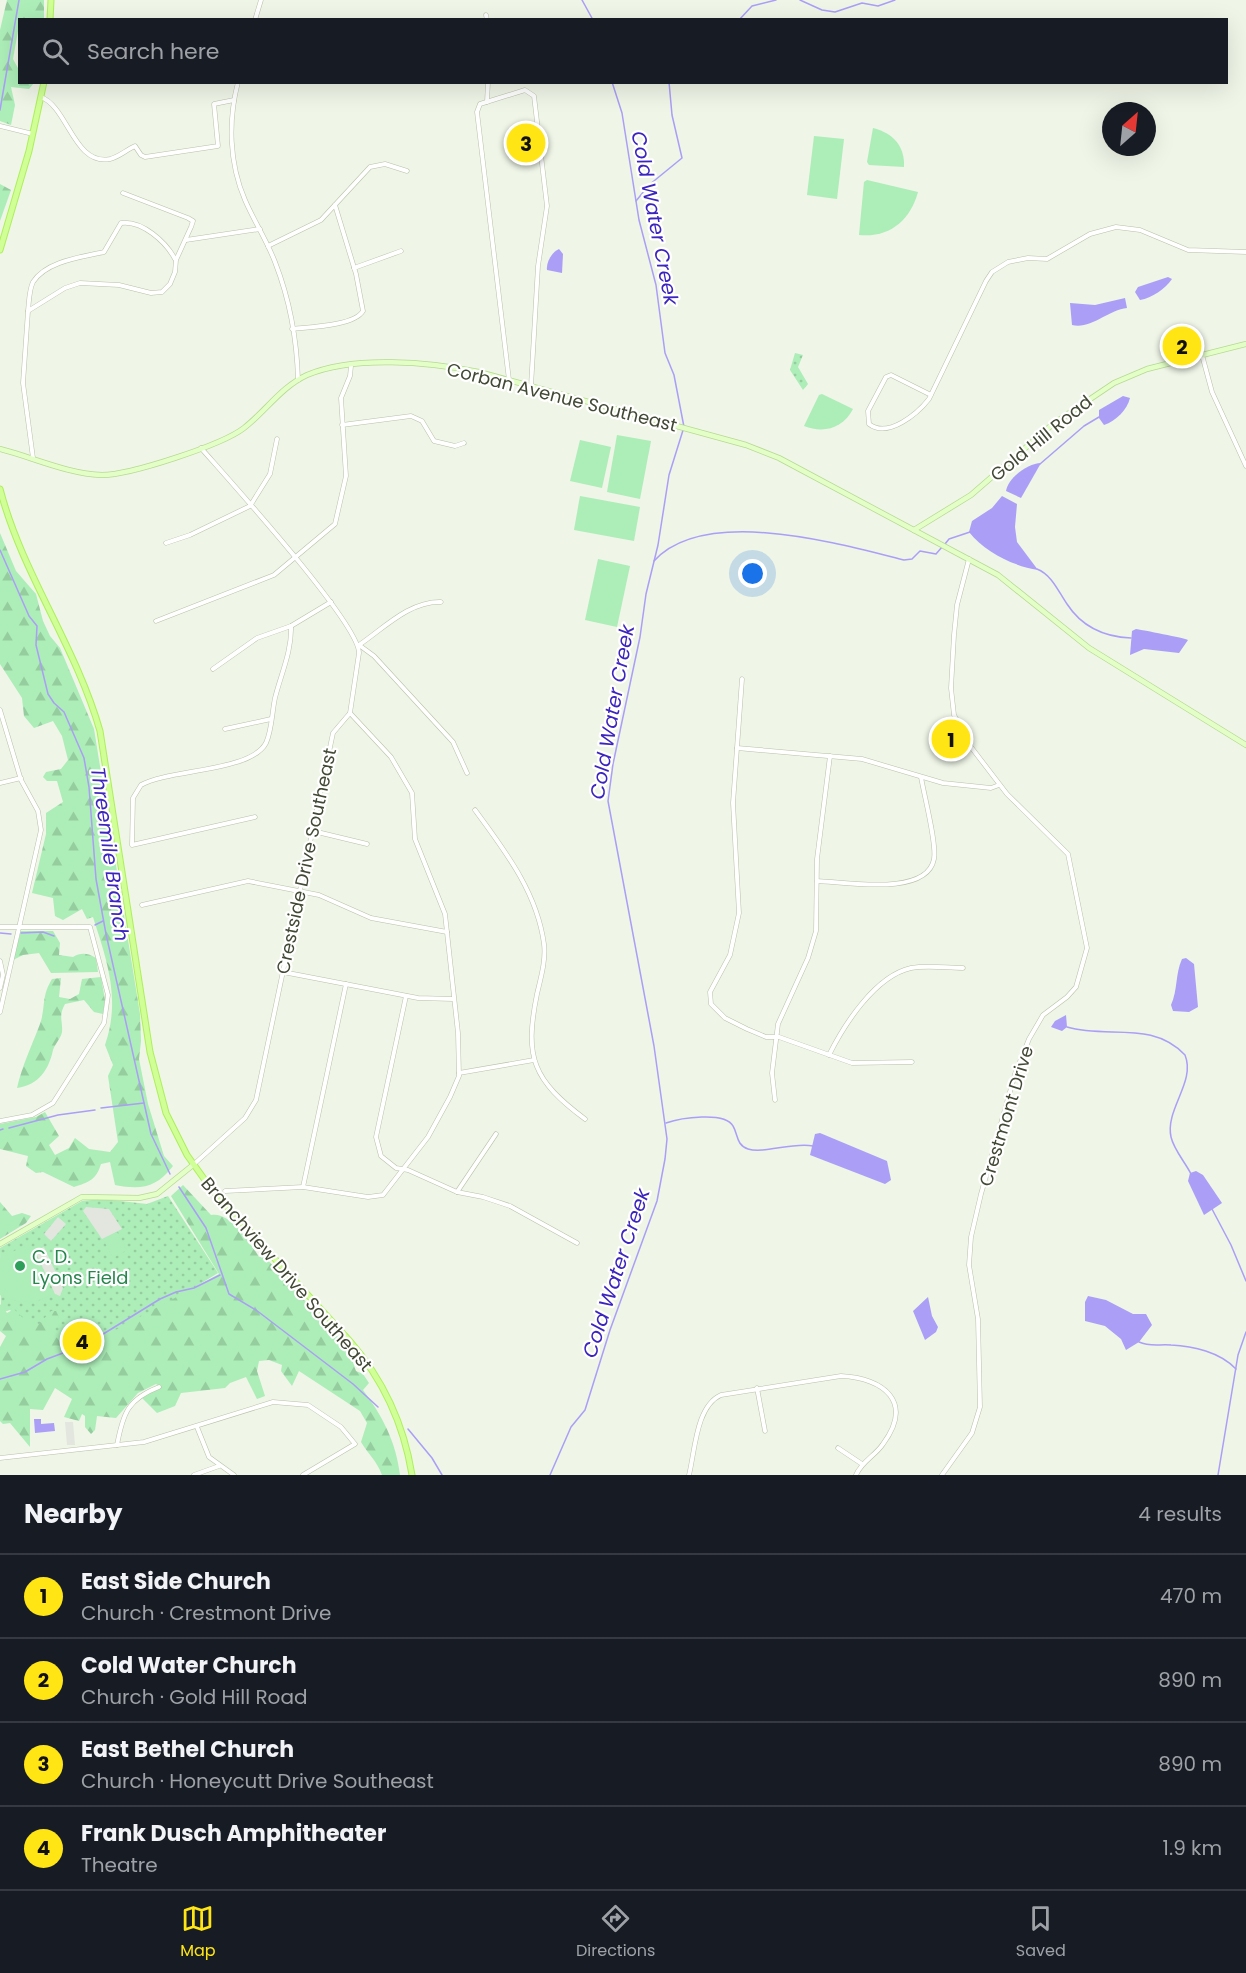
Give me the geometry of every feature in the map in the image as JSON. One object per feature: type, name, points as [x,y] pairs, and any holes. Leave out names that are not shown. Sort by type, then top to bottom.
[{"type":"main road","points":[[50,18],[51,0]]},
{"type":"main road","points":[[0,250],[33,134],[44,84]]},
{"type":"main road","name":"Gold Hill Road","points":[[914,530],[971,495],[1053,424],[1098,392],[1147,369],[1246,344]]},
{"type":"main road","name":"Corban Avenue Southeast","points":[[0,449],[85,473],[109,474],[133,470],[201,447],[242,429],[298,380],[316,372],[384,363],[423,363],[472,370],[746,445],[778,458],[1010,583],[1089,648],[1246,745]]},
{"type":"main road","name":"Branchview Drive Southeast","points":[[0,489],[21,550],[83,683],[97,722],[150,1052],[166,1113],[193,1165],[224,1204],[331,1319],[369,1365],[394,1412],[412,1475]]},
{"type":"main road","points":[[0,1244],[82,1197],[140,1198],[157,1194],[193,1165]]},
{"type":"street","points":[[256,18],[261,0]]},
{"type":"street","points":[[238,84],[231,130],[235,169],[246,204],[268,246],[281,279],[292,329],[298,380]]},
{"type":"street","points":[[487,102],[488,84]]},
{"type":"street","points":[[509,380],[477,115],[478,106],[525,90],[532,92],[535,102],[547,206],[539,257],[531,386]]},
{"type":"street","points":[[41,97],[51,101],[61,113],[66,127],[81,148],[96,157],[108,159],[135,146],[141,155],[146,157],[218,146],[214,104],[234,99]]},
{"type":"street","points":[[0,126],[33,134]]},
{"type":"street","points":[[268,246],[315,224],[370,167],[385,164],[406,171]]},
{"type":"street","points":[[28,311],[65,288],[80,283],[119,285],[151,293],[162,292],[170,284],[175,272],[176,260],[191,227],[191,219],[123,193]]},
{"type":"street","points":[[292,329],[347,321],[360,315],[363,303],[335,205]]},
{"type":"street","points":[[33,458],[23,382],[32,284],[38,277],[69,259],[104,252],[121,223],[127,222],[154,235],[176,260]]},
{"type":"street","points":[[931,395],[891,375],[886,377],[868,411],[869,424],[880,429],[898,424],[923,407],[931,395],[986,281],[992,272],[1008,262],[1018,259],[1047,259],[1090,234],[1116,227],[1140,230],[1188,250],[1246,252]]},
{"type":"street","points":[[185,241],[260,230]]},
{"type":"street","points":[[354,268],[401,251]]},
{"type":"street","points":[[1202,355],[1212,392],[1246,465]]},
{"type":"street","points":[[156,621],[274,575],[326,534],[337,521],[346,476],[341,398],[350,376],[351,366]]},
{"type":"street","points":[[342,425],[411,416],[422,421],[434,441],[456,446],[464,443]]},
{"type":"street","points":[[166,543],[190,535],[250,506],[270,474],[277,439]]},
{"type":"street","points":[[201,447],[331,602],[359,645],[374,656],[450,738],[467,773]]},
{"type":"street","name":"Crestmont Drive","points":[[942,1475],[972,1433],[980,1406],[978,1319],[969,1264],[971,1237],[981,1194],[1016,1074],[1029,1039],[1043,1015],[1067,998],[1076,987],[1087,948],[1068,854],[999,785],[961,732],[952,709],[951,669],[956,615],[969,559]]},
{"type":"street","points":[[213,669],[256,638],[291,626],[331,602]]},
{"type":"street","points":[[359,645],[410,610],[433,602],[441,602]]},
{"type":"street","points":[[255,817],[132,845],[132,801],[139,787],[148,782],[253,755],[265,744],[283,676],[291,626]]},
{"type":"street","name":"Crestside Drive Southeast","points":[[193,1165],[240,1123],[253,1107],[333,733],[350,713],[359,645]]},
{"type":"street","points":[[742,679],[733,803],[739,902],[738,925],[730,955],[711,988],[712,1007],[724,1018],[766,1037],[775,1037],[852,1064],[912,1062]]},
{"type":"street","points":[[0,710],[21,778],[38,811],[41,830],[0,1012]]},
{"type":"street","points":[[225,1191],[303,1187],[379,1196],[385,1193],[436,1124],[459,1074],[447,932],[443,908],[415,839],[414,800],[408,781],[391,757],[350,713]]},
{"type":"street","points":[[225,729],[271,719]]},
{"type":"street","points":[[737,748],[873,760],[920,776],[964,786],[990,788],[999,785]]},
{"type":"street","points":[[775,1100],[772,1073],[775,1037],[781,1017],[813,944],[817,924],[820,828],[830,756]]},
{"type":"street","points":[[817,880],[900,884],[915,881],[927,873],[935,856],[920,776]]},
{"type":"street","points":[[0,783],[21,778]]},
{"type":"street","points":[[475,810],[520,873],[542,936],[544,954],[532,1027],[534,1060],[552,1093],[585,1119]]},
{"type":"street","points":[[313,831],[367,844]]},
{"type":"street","points":[[142,905],[242,881],[332,899],[370,918],[447,932]]},
{"type":"street","points":[[0,927],[90,927],[108,994],[104,1023],[52,1102],[32,1115],[0,1121]]},
{"type":"street","points":[[0,961],[3,975],[0,988]]},
{"type":"street","points":[[829,1055],[844,1025],[893,975],[924,967],[963,968]]},
{"type":"street","points":[[283,972],[406,996],[453,999]]},
{"type":"street","points":[[303,1187],[345,984]]},
{"type":"street","points":[[406,996],[376,1142],[384,1159],[457,1192],[483,1197],[510,1206],[577,1243]]},
{"type":"street","points":[[459,1074],[534,1060]]},
{"type":"street","points":[[457,1192],[496,1134]]},
{"type":"street","points":[[689,1475],[709,1402],[721,1395],[841,1376],[864,1379],[886,1388],[895,1405],[892,1428],[881,1447],[862,1464],[856,1475]]},
{"type":"street","points":[[117,1445],[122,1422],[132,1402],[159,1387]]},
{"type":"street","points":[[757,1388],[765,1431]]},
{"type":"street","points":[[0,1458],[151,1440],[266,1403],[299,1402],[334,1420],[354,1444],[303,1475]]},
{"type":"street","points":[[197,1427],[209,1456],[234,1475]]},
{"type":"street","points":[[838,1448],[862,1464]]},
{"type":"street","points":[[194,1475],[220,1466]]},
{"type":"green space","points":[[7,0],[44,0],[44,18],[18,18],[13,59],[18,68],[18,84],[33,84],[29,89],[11,87],[15,105],[11,125],[0,121],[0,30]]},
{"type":"green space","points":[[873,128],[892,137],[900,147],[904,167],[869,165],[867,162]]},
{"type":"green space","points":[[814,136],[844,139],[837,199],[807,195]]},
{"type":"green space","points":[[867,180],[918,192],[910,211],[897,226],[880,234],[859,235],[864,182]]},
{"type":"green space","points":[[0,184],[11,190],[0,221]]},
{"type":"green space","points":[[795,353],[803,355],[798,367],[808,384],[803,390],[790,370]]},
{"type":"green space","points":[[822,394],[853,409],[844,421],[832,428],[819,429],[804,426],[819,395]]},
{"type":"green space","points":[[617,435],[651,441],[640,499],[607,492]]},
{"type":"green space","points":[[580,440],[611,447],[602,488],[570,481]]},
{"type":"green space","points":[[580,496],[640,507],[634,541],[574,530]]},
{"type":"green space","points":[[0,533],[16,571],[36,594],[43,621],[50,636],[60,648],[94,729],[140,1014],[139,1059],[148,1104],[164,1156],[173,1166],[160,1179],[147,1186],[115,1185],[110,1162],[101,1164],[97,1174],[91,1180],[74,1187],[43,1172],[36,1173],[26,1166],[28,1156],[0,1149],[0,1124],[36,1117],[45,1112],[59,1136],[49,1145],[55,1155],[69,1148],[75,1138],[89,1149],[110,1152],[118,1142],[108,1076],[113,1065],[105,1045],[110,1028],[112,996],[107,965],[93,917],[87,919],[82,909],[63,920],[55,916],[53,898],[32,893],[46,834],[46,813],[63,802],[57,781],[47,781],[43,777],[46,772],[61,769],[68,760],[62,736],[53,721],[34,728],[24,716],[22,698],[0,664]]},
{"type":"green space","points":[[598,559],[630,566],[617,627],[585,620]]},
{"type":"green space","points":[[21,931],[53,931],[60,943],[59,955],[73,957],[82,954],[90,955],[96,958],[98,972],[51,973],[39,953],[23,955],[13,960]]},
{"type":"green space","points":[[101,977],[105,1000],[103,1014],[94,1012],[84,1000],[65,1004],[61,1015],[61,1034],[46,1070],[37,1080],[17,1088],[42,1018],[46,991],[52,979],[61,978],[59,997],[70,999],[79,994],[82,979]]},
{"type":"green space","points":[[183,1185],[211,1215],[225,1218],[239,1229],[259,1257],[264,1256],[348,1348],[356,1371],[363,1374],[369,1383],[363,1390],[388,1430],[400,1475],[382,1475],[361,1442],[367,1423],[360,1411],[299,1371],[292,1386],[281,1371],[282,1365],[269,1360],[259,1361],[257,1371],[265,1396],[257,1399],[246,1377],[230,1383],[225,1388],[181,1393],[175,1406],[157,1413],[141,1397],[161,1387],[156,1384],[138,1393],[116,1418],[97,1416],[95,1430],[91,1434],[85,1427],[85,1416],[82,1414],[79,1421],[64,1417],[72,1399],[55,1388],[43,1410],[30,1409],[30,1447],[10,1423],[3,1424],[0,1421],[0,1347],[6,1336],[0,1331],[0,1304],[7,1313],[14,1309],[23,1318],[39,1324],[51,1311],[56,1311],[59,1317],[50,1330],[71,1354],[219,1274],[171,1196]]},
{"type":"green space","points":[[168,1196],[218,1273],[68,1365],[10,1310],[1,1313],[0,1248],[82,1201],[102,1199],[147,1204]]},
{"type":"green space","points":[[0,1202],[12,1216],[22,1213],[31,1216],[26,1223],[0,1239]]},
{"type":"green space","points":[[117,1232],[127,1250],[113,1258],[103,1239]]},
{"type":"green space","name":"C. D. Lyons Field","points":[[28,1244],[52,1294],[33,1302],[13,1300],[0,1295],[0,1258]]},
{"type":"shaded area","points":[[559,249],[563,254],[562,273],[547,270],[550,258]]},
{"type":"shaded area","points":[[1168,277],[1172,279],[1169,283],[1149,297],[1140,300],[1135,292],[1138,287]]},
{"type":"shaded area","points":[[1125,298],[1127,308],[1086,325],[1072,325],[1070,303],[1095,305]]},
{"type":"shaded area","points":[[1123,396],[1130,398],[1124,411],[1104,425],[1099,418],[1099,410]]},
{"type":"shaded area","points":[[1041,463],[1021,498],[1006,491],[1010,481],[1019,472]]},
{"type":"shaded area","points":[[1002,496],[1017,504],[1015,527],[1017,542],[1038,570],[1000,557],[983,546],[969,532],[972,521],[992,508]]},
{"type":"shaded area","points":[[1136,629],[1188,640],[1179,653],[1144,649],[1130,655],[1132,631]]},
{"type":"shaded area","points":[[1186,958],[1194,964],[1198,1007],[1189,1012],[1173,1011],[1171,1005],[1178,970],[1182,959]]},
{"type":"shaded area","points":[[1066,1015],[1067,1027],[1062,1031],[1051,1027],[1055,1021]]},
{"type":"shaded area","points":[[820,1133],[887,1161],[891,1180],[885,1184],[810,1155],[815,1134]]},
{"type":"shaded area","points":[[1196,1171],[1203,1175],[1222,1203],[1204,1215],[1188,1181],[1190,1173]]},
{"type":"shaded area","points":[[86,1207],[109,1209],[122,1229],[102,1239],[83,1211]]},
{"type":"shaded area","points":[[58,1217],[66,1224],[51,1241],[44,1234]]},
{"type":"shaded area","points":[[44,1247],[63,1288],[60,1296],[55,1294],[35,1251]]},
{"type":"shaded area","points":[[1088,1296],[1106,1300],[1133,1314],[1146,1314],[1152,1325],[1139,1342],[1126,1350],[1121,1339],[1105,1326],[1085,1321],[1085,1302]]},
{"type":"shaded area","points":[[928,1297],[932,1316],[938,1327],[936,1332],[925,1340],[913,1311]]},
{"type":"shaded area","points":[[34,1419],[41,1419],[41,1424],[54,1423],[55,1431],[35,1433]]},
{"type":"shaded area","points":[[65,1422],[73,1422],[75,1445],[67,1445]]},
{"type":"waterway","name":"Threemile Branch","points":[[0,110],[19,0]]},
{"type":"waterway","name":"Cold Water Creek","points":[[582,0],[592,18]]},
{"type":"waterway","points":[[741,18],[752,6],[776,0]]},
{"type":"waterway","points":[[800,0],[822,10],[835,12],[862,3],[878,6],[895,0]]},
{"type":"waterway","name":"Cold Water Creek","points":[[550,1475],[571,1427],[585,1410],[610,1330],[657,1201],[667,1139],[654,1046],[608,801],[613,764],[640,637],[646,594],[658,545],[669,475],[684,427],[674,375],[665,353],[656,285],[639,220],[622,113],[613,84]]},
{"type":"waterway","points":[[636,201],[649,185],[682,158],[672,115],[669,84]]},
{"type":"waterway","points":[[1040,464],[1084,426],[1099,417]]},
{"type":"waterway","points":[[654,561],[677,544],[706,535],[739,532],[810,539],[904,560],[912,559],[920,551],[936,554],[942,547]]},
{"type":"waterway","points":[[945,544],[949,539],[970,532]]},
{"type":"waterway","name":"Threemile Branch","points":[[0,550],[29,616],[37,626],[36,645],[48,694],[64,712],[84,758],[89,787],[96,879],[106,934],[151,1134],[170,1174]]},
{"type":"waterway","points":[[1037,569],[1051,579],[1073,612],[1087,625],[1112,636],[1131,638]]},
{"type":"waterway","points":[[95,925],[103,921]]},
{"type":"waterway","points":[[21,933],[43,932],[54,936]]},
{"type":"waterway","points":[[0,933],[11,934]]},
{"type":"waterway","points":[[1067,1027],[1098,1032],[1144,1034],[1172,1044],[1185,1055],[1187,1075],[1170,1127],[1172,1142],[1191,1174]]},
{"type":"waterway","points":[[101,1108],[144,1103]]},
{"type":"waterway","points":[[9,1128],[58,1115],[95,1110]]},
{"type":"waterway","points":[[666,1123],[691,1118],[721,1118],[733,1126],[741,1145],[748,1149],[813,1146]]},
{"type":"waterway","name":"Threemile Branch","points":[[179,1187],[206,1228],[229,1294],[256,1310],[353,1384],[378,1407]]},
{"type":"waterway","points":[[1212,1209],[1231,1245],[1246,1281]]},
{"type":"waterway","points":[[0,1379],[25,1372],[47,1359],[87,1344],[160,1299],[194,1288],[220,1275]]},
{"type":"waterway","points":[[1218,1475],[1238,1355],[1246,1332]]},
{"type":"waterway","points":[[1139,1342],[1197,1349],[1222,1358],[1236,1369]]},
{"type":"waterway","name":"Threemile Branch","points":[[408,1429],[432,1458],[442,1475]]},
{"type":"place","name":"East Bethel Church","points":[[526,143]]},
{"type":"place","name":"Cold Water Church","points":[[1182,346]]},
{"type":"place","name":"East Side Church","points":[[951,739]]},
{"type":"place","name":"C. D. Lyons Field","points":[[20,1266]]},
{"type":"place","name":"Frank Dusch Amphitheater","points":[[82,1341]]}]
